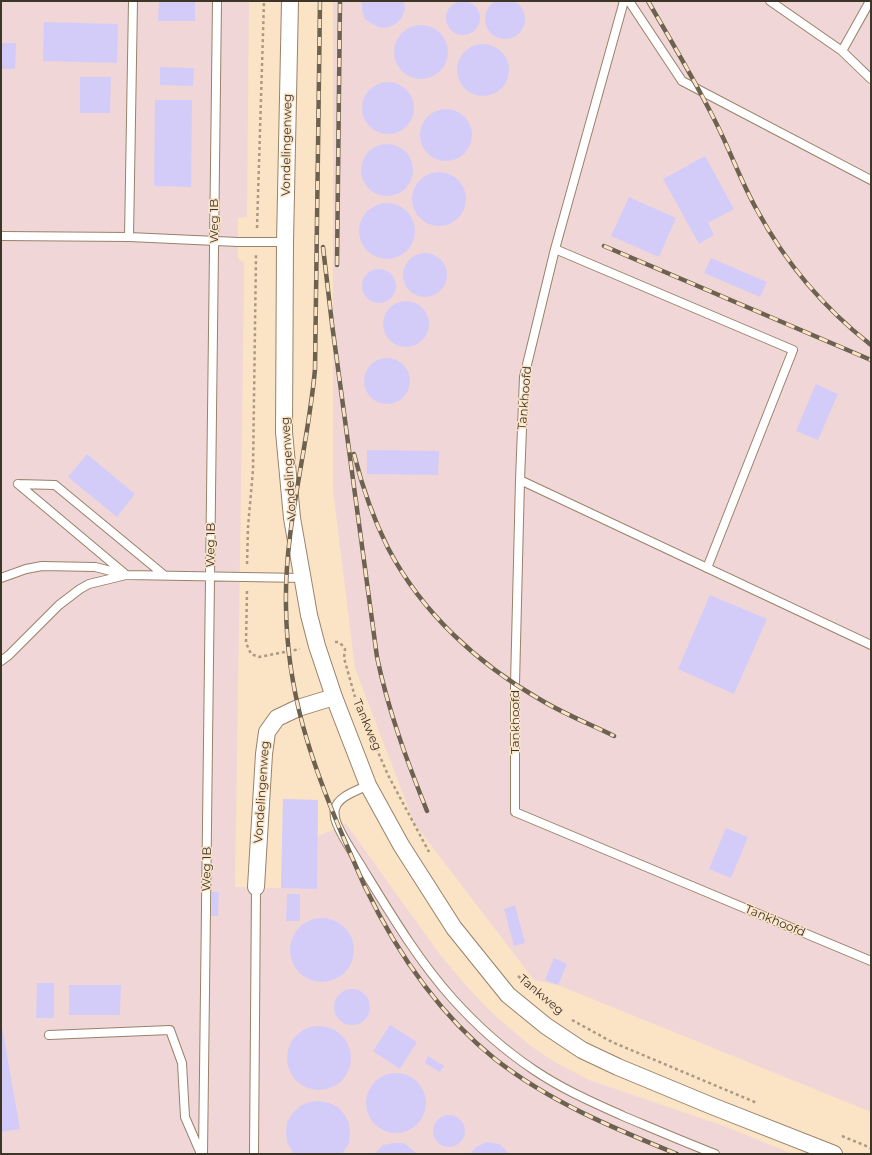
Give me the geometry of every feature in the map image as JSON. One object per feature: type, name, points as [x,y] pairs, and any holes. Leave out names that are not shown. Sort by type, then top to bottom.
[{"type":"street","name":"Vondelingenweg","points":[[256,887],[264,754],[267,732],[277,718],[298,708],[334,697],[317,646],[303,578],[292,518],[284,432],[285,242],[290,1]]},
{"type":"street","name":"Tankweg","points":[[334,697],[368,785],[401,845],[454,928],[508,996],[546,1026],[582,1050],[834,1154]]},
{"type":"lane","points":[[129,237],[134,1]]},
{"type":"lane","name":"Weg 1B","points":[[202,1154],[211,576],[217,1]]},
{"type":"lane","name":"Tankhoofd","points":[[624,1],[555,249],[524,377],[515,684],[515,812],[871,961]]},
{"type":"lane","points":[[629,1],[682,81],[871,180]]},
{"type":"lane","points":[[770,1],[842,51],[871,79]]},
{"type":"lane","points":[[842,51],[870,1]]},
{"type":"lane","points":[[1,236],[129,237],[214,241],[285,242]]},
{"type":"lane","points":[[555,249],[793,350],[708,568]]},
{"type":"lane","points":[[520,480],[708,568],[829,627],[871,645]]},
{"type":"lane","points":[[126,575],[18,484],[55,485],[164,575]]},
{"type":"lane","points":[[1,578],[26,569],[42,566],[95,567],[126,575]]},
{"type":"lane","points":[[1,661],[59,606],[80,589],[89,584],[126,575],[303,578]]},
{"type":"lane","points":[[368,785],[343,798],[337,804],[335,818],[351,848],[407,938],[452,998],[504,1049],[535,1071],[562,1087],[593,1102],[715,1154]]},
{"type":"lane","points":[[254,1154],[256,887]]},
{"type":"lane","points":[[49,1035],[170,1030],[182,1062],[185,1117],[202,1154]]},
{"type":"path","name":"Tankweg","points":[[352,687],[356,699]]},
{"type":"path","name":"Tankweg","points":[[360,710],[388,775],[432,857]]},
{"type":"path","name":"Tankweg","points":[[516,974],[564,1015]]},
{"type":"path","name":"Tankweg","points":[[571,1019],[612,1042],[759,1103]]},
{"type":"path","points":[[836,1134],[871,1148]]},
{"type":"shaded area","points":[[1,1],[249,1],[247,217],[238,218],[238,258],[244,263],[244,293],[235,887],[281,888],[283,799],[318,800],[318,836],[346,824],[441,956],[490,1011],[529,1045],[555,1062],[589,1080],[724,1126],[793,1154],[1,1154]]},
{"type":"shaded area","points":[[333,1],[871,1],[871,1112],[558,985],[534,980],[414,823],[355,668],[333,490]]},
{"type":"building","points":[[505,-1],[519,5],[525,19],[519,33],[505,39],[491,33],[485,19],[491,5]]},
{"type":"building","points":[[159,1],[195,1],[195,21],[158,21]]},
{"type":"building","points":[[362,1],[404,1],[405,9],[402,17],[397,23],[389,27],[381,28],[365,19],[362,11]]},
{"type":"building","points":[[460,1],[466,1],[475,6],[479,12],[479,24],[475,30],[466,35],[460,35],[451,30],[446,21],[446,15],[451,6]]},
{"type":"building","points":[[44,22],[118,24],[117,63],[43,61]]},
{"type":"building","points":[[421,25],[431,27],[440,33],[446,42],[448,52],[446,62],[440,71],[431,77],[421,79],[411,77],[402,71],[396,62],[394,52],[396,42],[402,33],[411,27]]},
{"type":"building","points":[[1,43],[16,43],[15,69],[1,69]]},
{"type":"building","points":[[478,44],[488,44],[497,48],[505,56],[509,65],[509,75],[505,84],[497,92],[488,96],[478,96],[469,92],[461,84],[457,75],[457,65],[461,56],[469,48]]},
{"type":"building","points":[[160,67],[194,68],[193,86],[160,85]]},
{"type":"building","points":[[80,77],[111,77],[110,113],[80,113]]},
{"type":"building","points":[[388,82],[402,86],[410,94],[414,108],[410,122],[402,130],[388,134],[374,130],[366,122],[362,108],[366,94],[374,86]]},
{"type":"building","points":[[155,100],[192,100],[191,187],[154,186]]},
{"type":"building","points":[[446,109],[456,111],[464,117],[470,125],[472,135],[470,145],[464,153],[456,159],[446,161],[436,159],[428,153],[422,145],[420,135],[422,125],[428,117],[436,111]]},
{"type":"building","points":[[382,144],[392,144],[401,148],[409,156],[413,165],[413,175],[409,184],[401,192],[392,196],[382,196],[373,192],[365,184],[361,175],[361,165],[365,156],[373,148]]},
{"type":"building","points":[[705,156],[734,209],[708,223],[714,235],[699,244],[663,179]]},
{"type":"building","points":[[439,172],[449,174],[458,180],[464,189],[466,199],[464,209],[458,218],[449,224],[439,226],[429,224],[420,218],[414,209],[412,199],[414,189],[420,180],[429,174]]},
{"type":"building","points":[[629,197],[676,218],[659,257],[611,236]]},
{"type":"building","points":[[387,203],[402,208],[410,216],[415,231],[410,246],[402,254],[387,259],[372,254],[364,246],[359,231],[364,216],[372,208]]},
{"type":"building","points":[[421,253],[429,253],[434,254],[441,259],[446,266],[446,284],[441,291],[434,296],[421,297],[413,294],[406,287],[403,279],[403,271],[406,263],[413,256]]},
{"type":"building","points":[[711,258],[767,282],[760,297],[704,273]]},
{"type":"building","points":[[376,269],[382,269],[391,274],[395,280],[395,292],[391,298],[382,303],[376,303],[367,298],[362,289],[362,283],[367,274]]},
{"type":"building","points":[[402,301],[410,301],[419,305],[425,311],[429,324],[425,337],[419,343],[410,347],[402,347],[393,343],[387,337],[383,328],[383,320],[387,311],[393,305]]},
{"type":"building","points":[[387,358],[400,362],[406,368],[410,381],[406,394],[400,400],[387,404],[374,400],[368,394],[364,381],[368,368],[374,362]]},
{"type":"building","points":[[816,384],[838,394],[818,440],[796,431]]},
{"type":"building","points":[[367,450],[439,451],[438,475],[367,474]]},
{"type":"building","points":[[87,454],[135,494],[117,517],[68,477]]},
{"type":"building","points":[[710,595],[767,619],[734,694],[678,669]]},
{"type":"building","points":[[283,799],[318,800],[317,889],[281,888]]},
{"type":"building","points":[[726,828],[748,837],[731,878],[709,869]]},
{"type":"building","points":[[212,892],[219,892],[218,916],[211,916]]},
{"type":"building","points":[[287,894],[300,894],[300,921],[286,921]]},
{"type":"building","points":[[515,905],[525,943],[514,946],[504,909]]},
{"type":"building","points":[[322,918],[334,920],[345,927],[352,938],[354,950],[352,962],[345,973],[334,980],[322,982],[310,980],[299,973],[292,962],[290,950],[292,938],[299,927],[310,920]]},
{"type":"building","points":[[554,958],[567,964],[558,985],[545,980]]},
{"type":"building","points":[[37,983],[54,983],[54,1018],[36,1018]]},
{"type":"building","points":[[69,985],[121,985],[120,1015],[69,1015]]},
{"type":"building","points":[[352,989],[362,992],[367,997],[370,1007],[367,1017],[362,1022],[352,1025],[342,1022],[337,1017],[334,1007],[337,997],[342,992]]},
{"type":"building","points":[[1,1021],[20,1129],[1,1132]]},
{"type":"building","points":[[390,1025],[417,1042],[400,1069],[373,1051]]},
{"type":"building","points":[[319,1026],[331,1028],[342,1035],[349,1046],[351,1058],[349,1070],[342,1081],[331,1088],[319,1090],[307,1088],[296,1081],[289,1070],[287,1058],[289,1046],[296,1035],[307,1028]]},
{"type":"building","points":[[428,1056],[444,1066],[440,1072],[425,1063]]},
{"type":"building","points":[[390,1073],[402,1073],[413,1078],[421,1086],[426,1097],[424,1115],[413,1128],[402,1133],[390,1133],[379,1128],[371,1120],[366,1109],[366,1097],[371,1086],[379,1078]]},
{"type":"building","points":[[319,1101],[338,1107],[345,1115],[349,1124],[349,1143],[342,1154],[294,1154],[287,1142],[287,1122],[300,1106],[309,1102]]},
{"type":"building","points":[[446,1115],[452,1115],[462,1122],[465,1131],[464,1137],[458,1144],[452,1147],[446,1147],[436,1140],[433,1134],[433,1128],[440,1118]]},
{"type":"building","points":[[487,1142],[499,1144],[508,1154],[470,1154],[476,1147]]},
{"type":"building","points":[[403,1143],[417,1154],[374,1154],[383,1145]]},
{"type":"railway","points":[[320,1],[315,369],[312,399],[292,518],[286,577],[287,638],[291,668],[296,697],[311,754],[344,839],[377,911],[405,958],[437,1002],[455,1022],[495,1059],[538,1088],[606,1124],[677,1154]]},
{"type":"railway","points":[[337,265],[340,1]]},
{"type":"railway","points":[[648,1],[698,87],[719,128],[751,199],[780,248],[807,284],[822,300],[871,345]]},
{"type":"railway","points":[[604,246],[871,360]]},
{"type":"railway","points":[[323,247],[377,657],[381,677],[399,735],[427,811]]},
{"type":"railway","points":[[354,454],[368,502],[388,548],[417,594],[435,615],[474,653],[518,686],[559,710],[614,736]]}]
